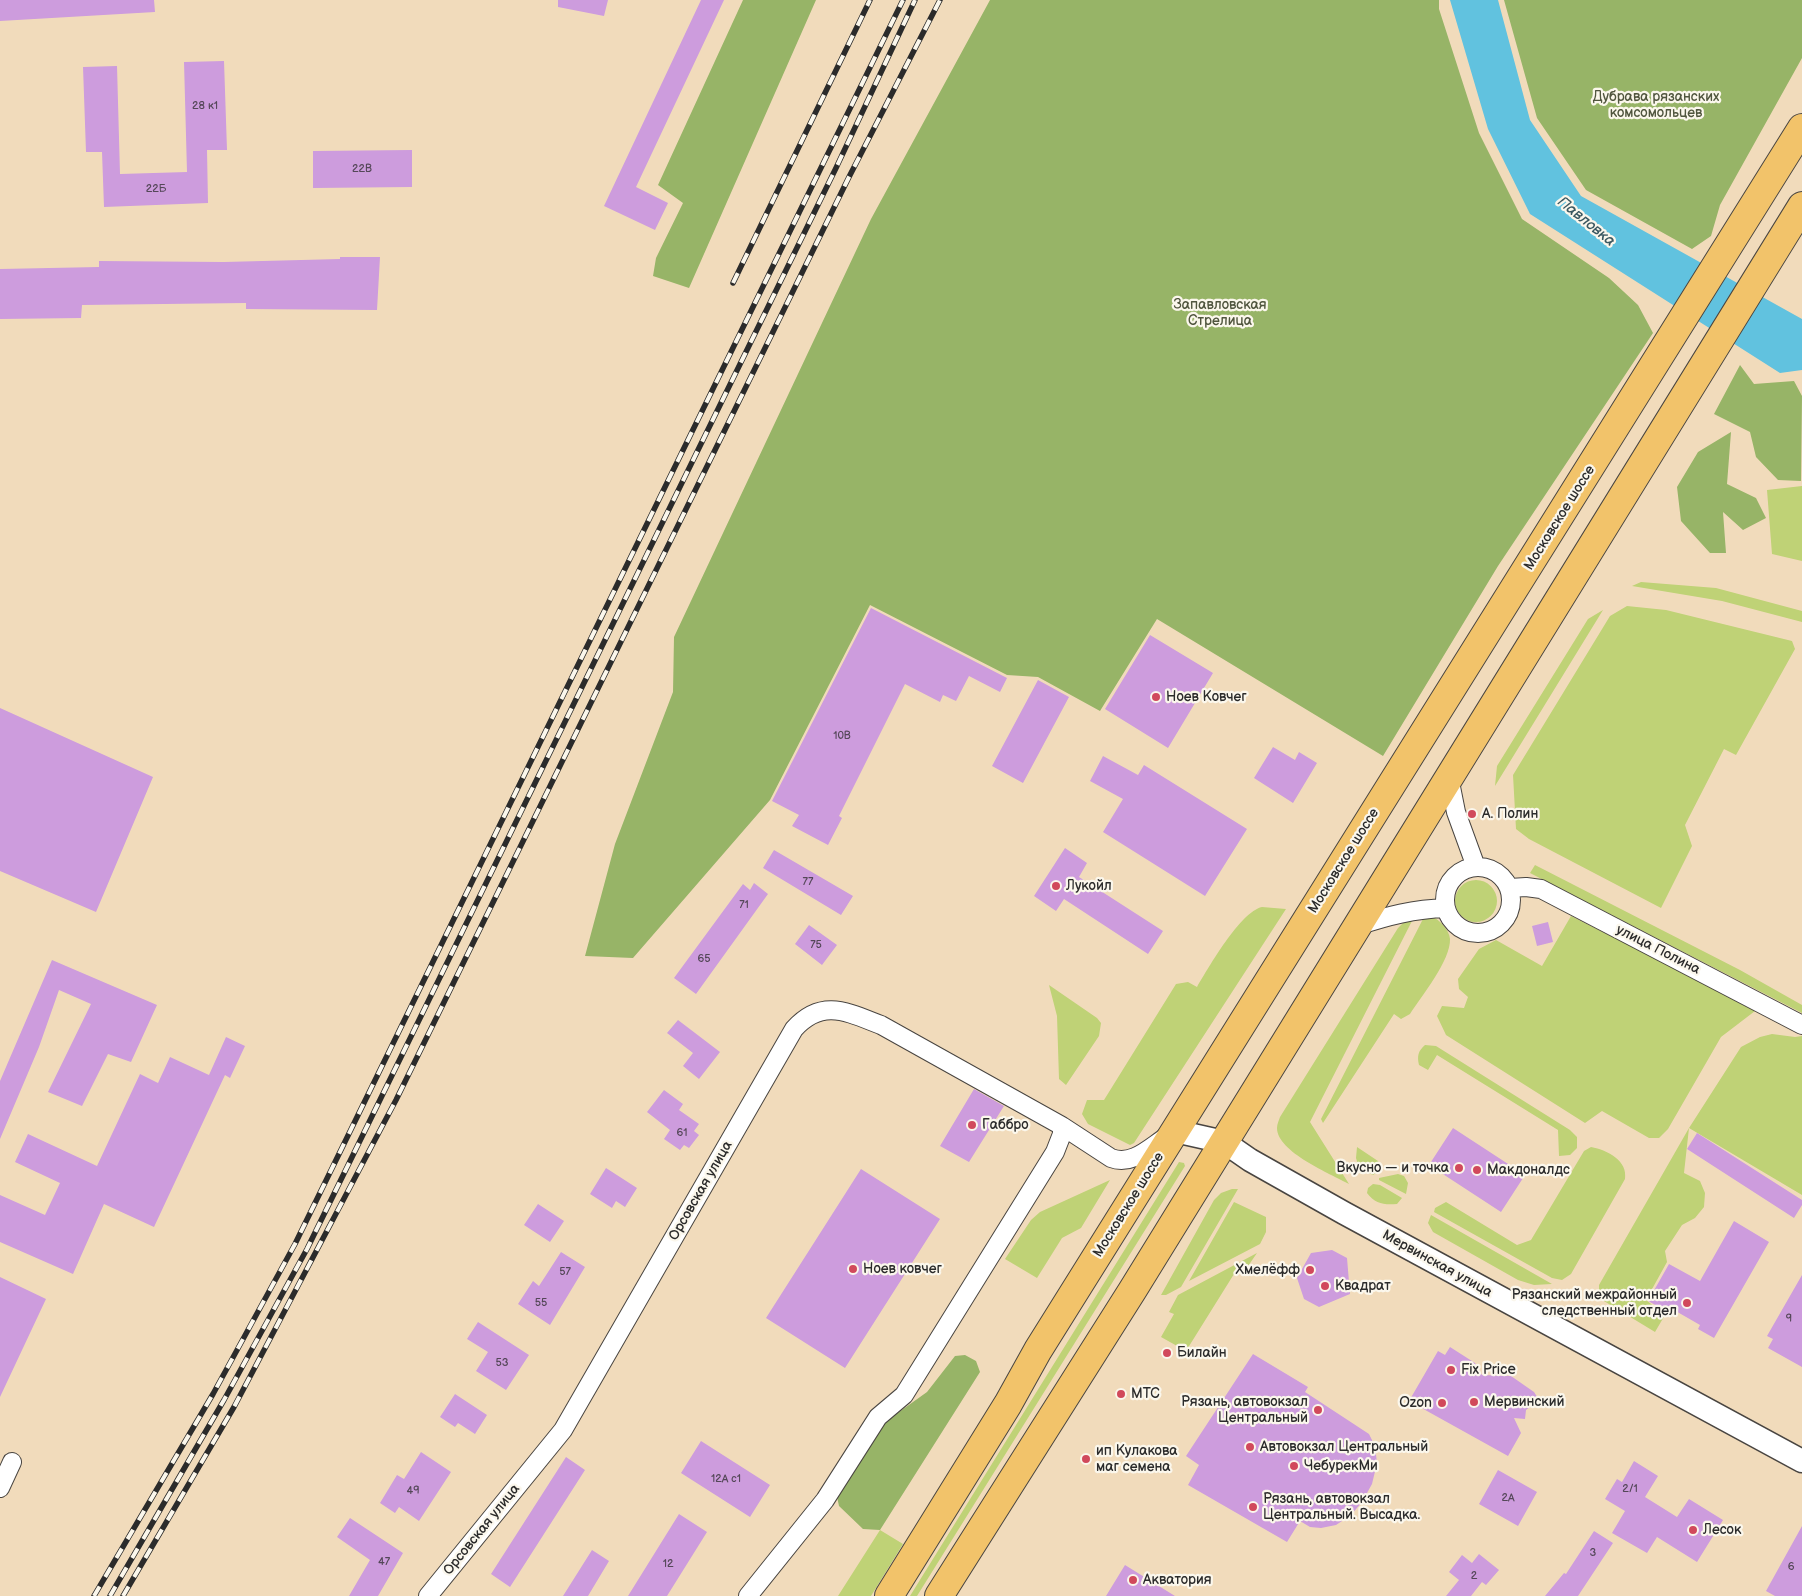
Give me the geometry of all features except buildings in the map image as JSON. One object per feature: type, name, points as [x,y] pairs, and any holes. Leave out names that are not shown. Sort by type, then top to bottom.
[{"type":"main road","name":"Московское шоссе","points":[[889,1596],[1175,1131],[1650,374],[1802,128]]},
{"type":"main road","points":[[939,1596],[1224,1142],[1802,206]]},
{"type":"street","points":[[1449,777],[1456,812],[1476,867]]},
{"type":"street","points":[[1486,868],[1496,872],[1510,888],[1512,899],[1507,918],[1491,931],[1471,933],[1462,930],[1455,924],[1446,908],[1445,898],[1451,880],[1466,869],[1486,868]]},
{"type":"street","name":"улица Полина","points":[[1510,888],[1526,887],[1541,889],[1802,1025]]},
{"type":"street","points":[[1357,926],[1391,914],[1424,908],[1446,908]]},
{"type":"street","name":"Орсовская улица","points":[[428,1596],[563,1430],[794,1029],[805,1016],[817,1011],[831,1010],[853,1014],[881,1025],[1062,1126],[1120,1162],[1130,1160],[1175,1131]]},
{"type":"street","points":[[748,1596],[825,1500],[878,1417],[904,1395],[1055,1152],[1062,1134],[1062,1126]]},
{"type":"street","name":"Мервинская улица","points":[[1175,1131],[1224,1142],[1250,1160],[1344,1213],[1802,1461]]},
{"type":"street","points":[[0,1488],[12,1462]]},
{"type":"green space","points":[[743,0],[816,0],[689,288],[653,276],[656,258],[683,203],[658,185]]},
{"type":"green space","name":"Запавловская Стрелица","points":[[990,0],[1439,0],[1439,9],[1479,133],[1522,219],[1609,278],[1638,305],[1653,333],[1498,566],[1383,756],[1157,619],[1100,711],[1038,677],[1007,675],[870,605],[770,800],[633,958],[585,956],[615,844],[673,692],[674,637],[871,219]]},
{"type":"green space","name":"Дубрава рязанских комсомольцев","points":[[1504,0],[1802,0],[1802,58],[1720,205],[1711,236],[1692,249],[1586,190],[1537,118]]},
{"type":"green space","points":[[1740,365],[1754,384],[1794,381],[1802,396],[1801,481],[1778,480],[1756,457],[1750,432],[1714,414]]},
{"type":"green space","points":[[1731,432],[1727,484],[1756,498],[1766,518],[1743,530],[1723,512],[1726,553],[1710,553],[1681,521],[1677,487],[1698,452]]},
{"type":"green space","points":[[1802,486],[1802,561],[1772,554],[1767,490]]},
{"type":"green space","points":[[1641,582],[1716,588],[1802,611],[1802,622],[1722,601],[1632,586]]},
{"type":"green space","points":[[1627,606],[1666,610],[1792,641],[1795,649],[1736,755],[1724,749],[1685,825],[1692,846],[1661,908],[1529,839],[1516,829],[1513,775],[1610,616]]},
{"type":"green space","points":[[1603,610],[1495,786],[1497,766],[1588,619]]},
{"type":"green space","points":[[1535,865],[1740,970],[1802,1005],[1802,1013],[1530,873]]},
{"type":"green space","points":[[1476,880],[1491,886],[1497,901],[1491,916],[1476,922],[1461,916],[1455,901],[1461,886]]},
{"type":"green space","points":[[1262,907],[1286,909],[1134,1143],[1130,1145],[1088,1124],[1082,1114],[1087,1100],[1104,1100],[1176,984],[1188,982],[1197,987],[1235,929],[1253,911]]},
{"type":"green space","points":[[1432,916],[1444,926],[1450,939],[1449,948],[1441,967],[1410,1014],[1401,1019],[1394,1014],[1323,1123],[1321,1119],[1424,917]]},
{"type":"green space","points":[[1571,916],[1748,1005],[1755,1011],[1721,1037],[1668,1129],[1659,1138],[1649,1138],[1602,1111],[1585,1123],[1446,1035],[1437,1016],[1442,1006],[1464,1008],[1468,997],[1459,989],[1458,979],[1479,949],[1496,940],[1542,966]]},
{"type":"green space","points":[[1414,917],[1310,1122],[1349,1184],[1295,1154],[1279,1137],[1277,1125],[1280,1117],[1398,928],[1407,919]]},
{"type":"green space","points":[[1049,985],[1097,1018],[1101,1023],[1099,1036],[1066,1085],[1059,1079],[1057,1016]]},
{"type":"green space","points":[[1772,1034],[1802,1036],[1802,1195],[1689,1128],[1741,1047],[1760,1037]]},
{"type":"green space","points":[[1425,1045],[1436,1046],[1570,1130],[1577,1137],[1577,1148],[1570,1155],[1559,1156],[1558,1130],[1437,1055],[1428,1070],[1419,1065],[1419,1054]]},
{"type":"green space","points":[[1689,1128],[1684,1173],[1700,1181],[1705,1193],[1704,1207],[1695,1218],[1682,1225],[1665,1251],[1667,1262],[1646,1300],[1665,1315],[1655,1332],[1599,1298],[1599,1285]]},
{"type":"green space","points":[[1357,1147],[1378,1161],[1380,1165],[1378,1172],[1373,1175],[1359,1168],[1356,1158]]},
{"type":"green space","points":[[1591,1147],[1616,1157],[1623,1167],[1625,1179],[1571,1274],[1562,1280],[1552,1278],[1434,1212],[1435,1208],[1446,1202],[1517,1245],[1531,1240],[1584,1151]]},
{"type":"green space","points":[[1179,1162],[1184,1163],[1185,1166],[917,1596],[910,1596]]},
{"type":"green space","points":[[1398,1174],[1404,1176],[1408,1183],[1406,1194],[1379,1180],[1379,1178]]},
{"type":"green space","points":[[1110,1180],[1081,1228],[1062,1238],[1037,1278],[1005,1259],[1031,1220],[1040,1212]]},
{"type":"green space","points":[[1373,1184],[1380,1185],[1402,1198],[1397,1204],[1377,1202],[1367,1193],[1368,1188]]},
{"type":"green space","points":[[1238,1189],[1181,1287],[1166,1295],[1161,1295],[1214,1200],[1221,1193]]},
{"type":"green space","points":[[1234,1202],[1266,1217],[1266,1232],[1260,1244],[1189,1281]]},
{"type":"green space","points":[[1431,1215],[1552,1284],[1534,1285],[1518,1280],[1433,1232],[1428,1223]]},
{"type":"green space","points":[[1257,1253],[1244,1272],[1234,1274],[1186,1351],[1161,1337],[1174,1314],[1169,1312],[1178,1295]]},
{"type":"green space","points":[[965,1355],[976,1361],[980,1372],[880,1530],[863,1529],[839,1506],[836,1492],[878,1427],[927,1392],[955,1356]]},
{"type":"green space","points":[[880,1530],[903,1544],[871,1596],[838,1596]]},
{"type":"water","name":"Павловка","points":[[1450,0],[1498,0],[1530,120],[1581,196],[1802,319],[1802,370],[1780,373],[1530,214],[1488,129]]},
{"type":"railway","points":[[733,283],[870,0]]},
{"type":"railway","points":[[94,1596],[213,1394],[295,1244],[903,0]]},
{"type":"railway","points":[[110,1596],[224,1400],[307,1249],[836,168],[915,0]]},
{"type":"railway","points":[[123,1596],[234,1407],[396,1100],[849,177],[940,0]]},
{"type":"place","name":"Ноев Ковчег","points":[[1156,697]]},
{"type":"place","name":"А. Полин","points":[[1472,814]]},
{"type":"place","name":"Лукойл","points":[[1056,886]]},
{"type":"place","name":"Габбро","points":[[972,1125]]},
{"type":"place","name":"Вкусно — и точка","points":[[1459,1168]]},
{"type":"place","name":"Макдоналдс","points":[[1477,1170]]},
{"type":"place","name":"Ноев ковчег","points":[[853,1269]]},
{"type":"place","name":"Хмелёфф","points":[[1310,1270]]},
{"type":"place","name":"Квадрат","points":[[1325,1286]]},
{"type":"place","name":"Рязанский межрайонный следственный отдел","points":[[1687,1303]]},
{"type":"place","name":"Билайн","points":[[1167,1353]]},
{"type":"place","name":"Fix Price","points":[[1451,1370]]},
{"type":"place","name":"МТС","points":[[1121,1394]]},
{"type":"place","name":"Мервинский","points":[[1474,1402]]},
{"type":"place","name":"Ozon","points":[[1442,1403]]},
{"type":"place","name":"Рязань, автовокзал Центральный","points":[[1318,1410]]},
{"type":"place","name":"Автовокзал Центральный","points":[[1250,1447]]},
{"type":"place","name":"ип Кулакова маг семена","points":[[1086,1459]]},
{"type":"place","name":"ЧебурекМи","points":[[1294,1466]]},
{"type":"place","name":"Рязань, автовокзал Центральный. Высадка.","points":[[1253,1507]]},
{"type":"place","name":"Лесок","points":[[1693,1530]]},
{"type":"place","name":"Акватория","points":[[1133,1580]]}]
